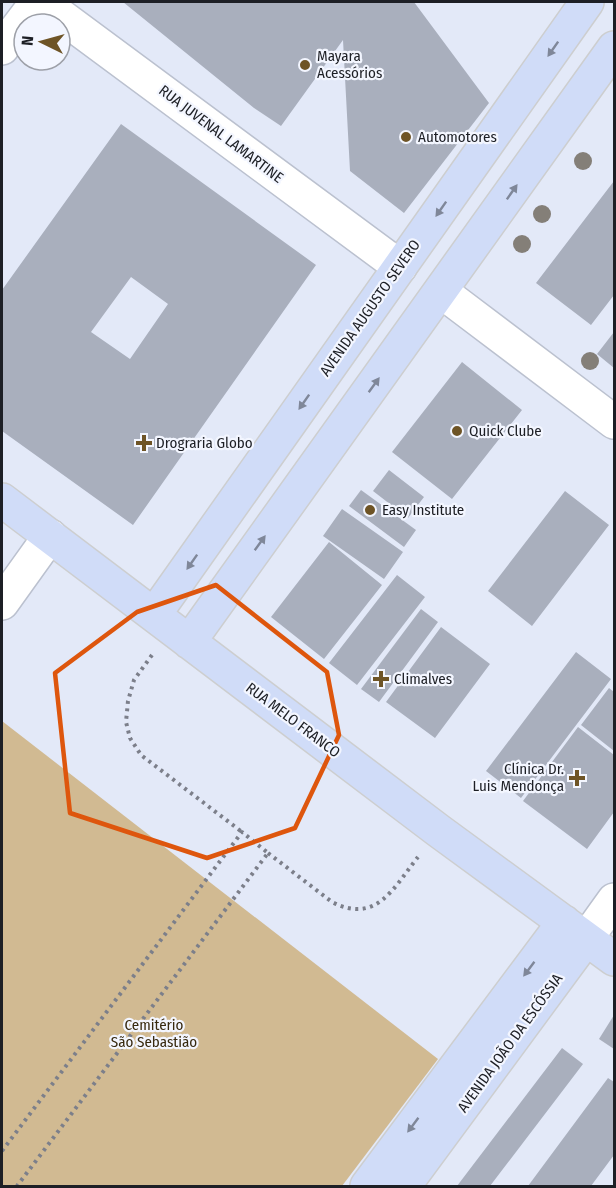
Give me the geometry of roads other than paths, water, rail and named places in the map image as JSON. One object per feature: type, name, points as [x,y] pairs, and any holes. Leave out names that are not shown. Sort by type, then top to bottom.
[{"type":"main road","name":"AVENIDA AUGUSTO SEVERO","points":[[154,615],[584,2]]},
{"type":"main road","points":[[584,2],[615,36]]},
{"type":"main road","points":[[189,642],[615,48]]},
{"type":"main road","name":"RUA MELO FRANCO","points":[[2,500],[439,831],[615,959]]},
{"type":"main road","name":"AVENIDA JOÃO DA ESCÓSSIA","points":[[367,1186],[575,930]]},
{"type":"main road","name":"AVENIDA JOÃO DA ESCÓSSIA","points":[[404,1186],[575,930]]},
{"type":"street","points":[[2,48],[36,2]]},
{"type":"street","name":"RUA JUVENAL LAMARTINE","points":[[42,2],[400,267]]},
{"type":"street","points":[[442,292],[615,422]]},
{"type":"street","points":[[2,603],[50,536]]},
{"type":"street","name":"AVENIDA JOÃO DA ESCÓSSIA","points":[[575,930],[615,900]]},
{"type":"place","name":"Mayara Acessórios","points":[[305,65]]},
{"type":"place","name":"Automotores","points":[[406,137]]},
{"type":"place","name":"Quick Clube","points":[[457,431]]},
{"type":"place","name":"Drograria Globo","points":[[144,443]]},
{"type":"place","name":"Easy Institute","points":[[370,510]]},
{"type":"place","name":"Climalves","points":[[381,679]]},
{"type":"place","name":"Clínica Dr. Luis Mendonça","points":[[577,778]]},
{"type":"park label","name":"Cemitério São Sebastião","points":[[154,1034]]}]
